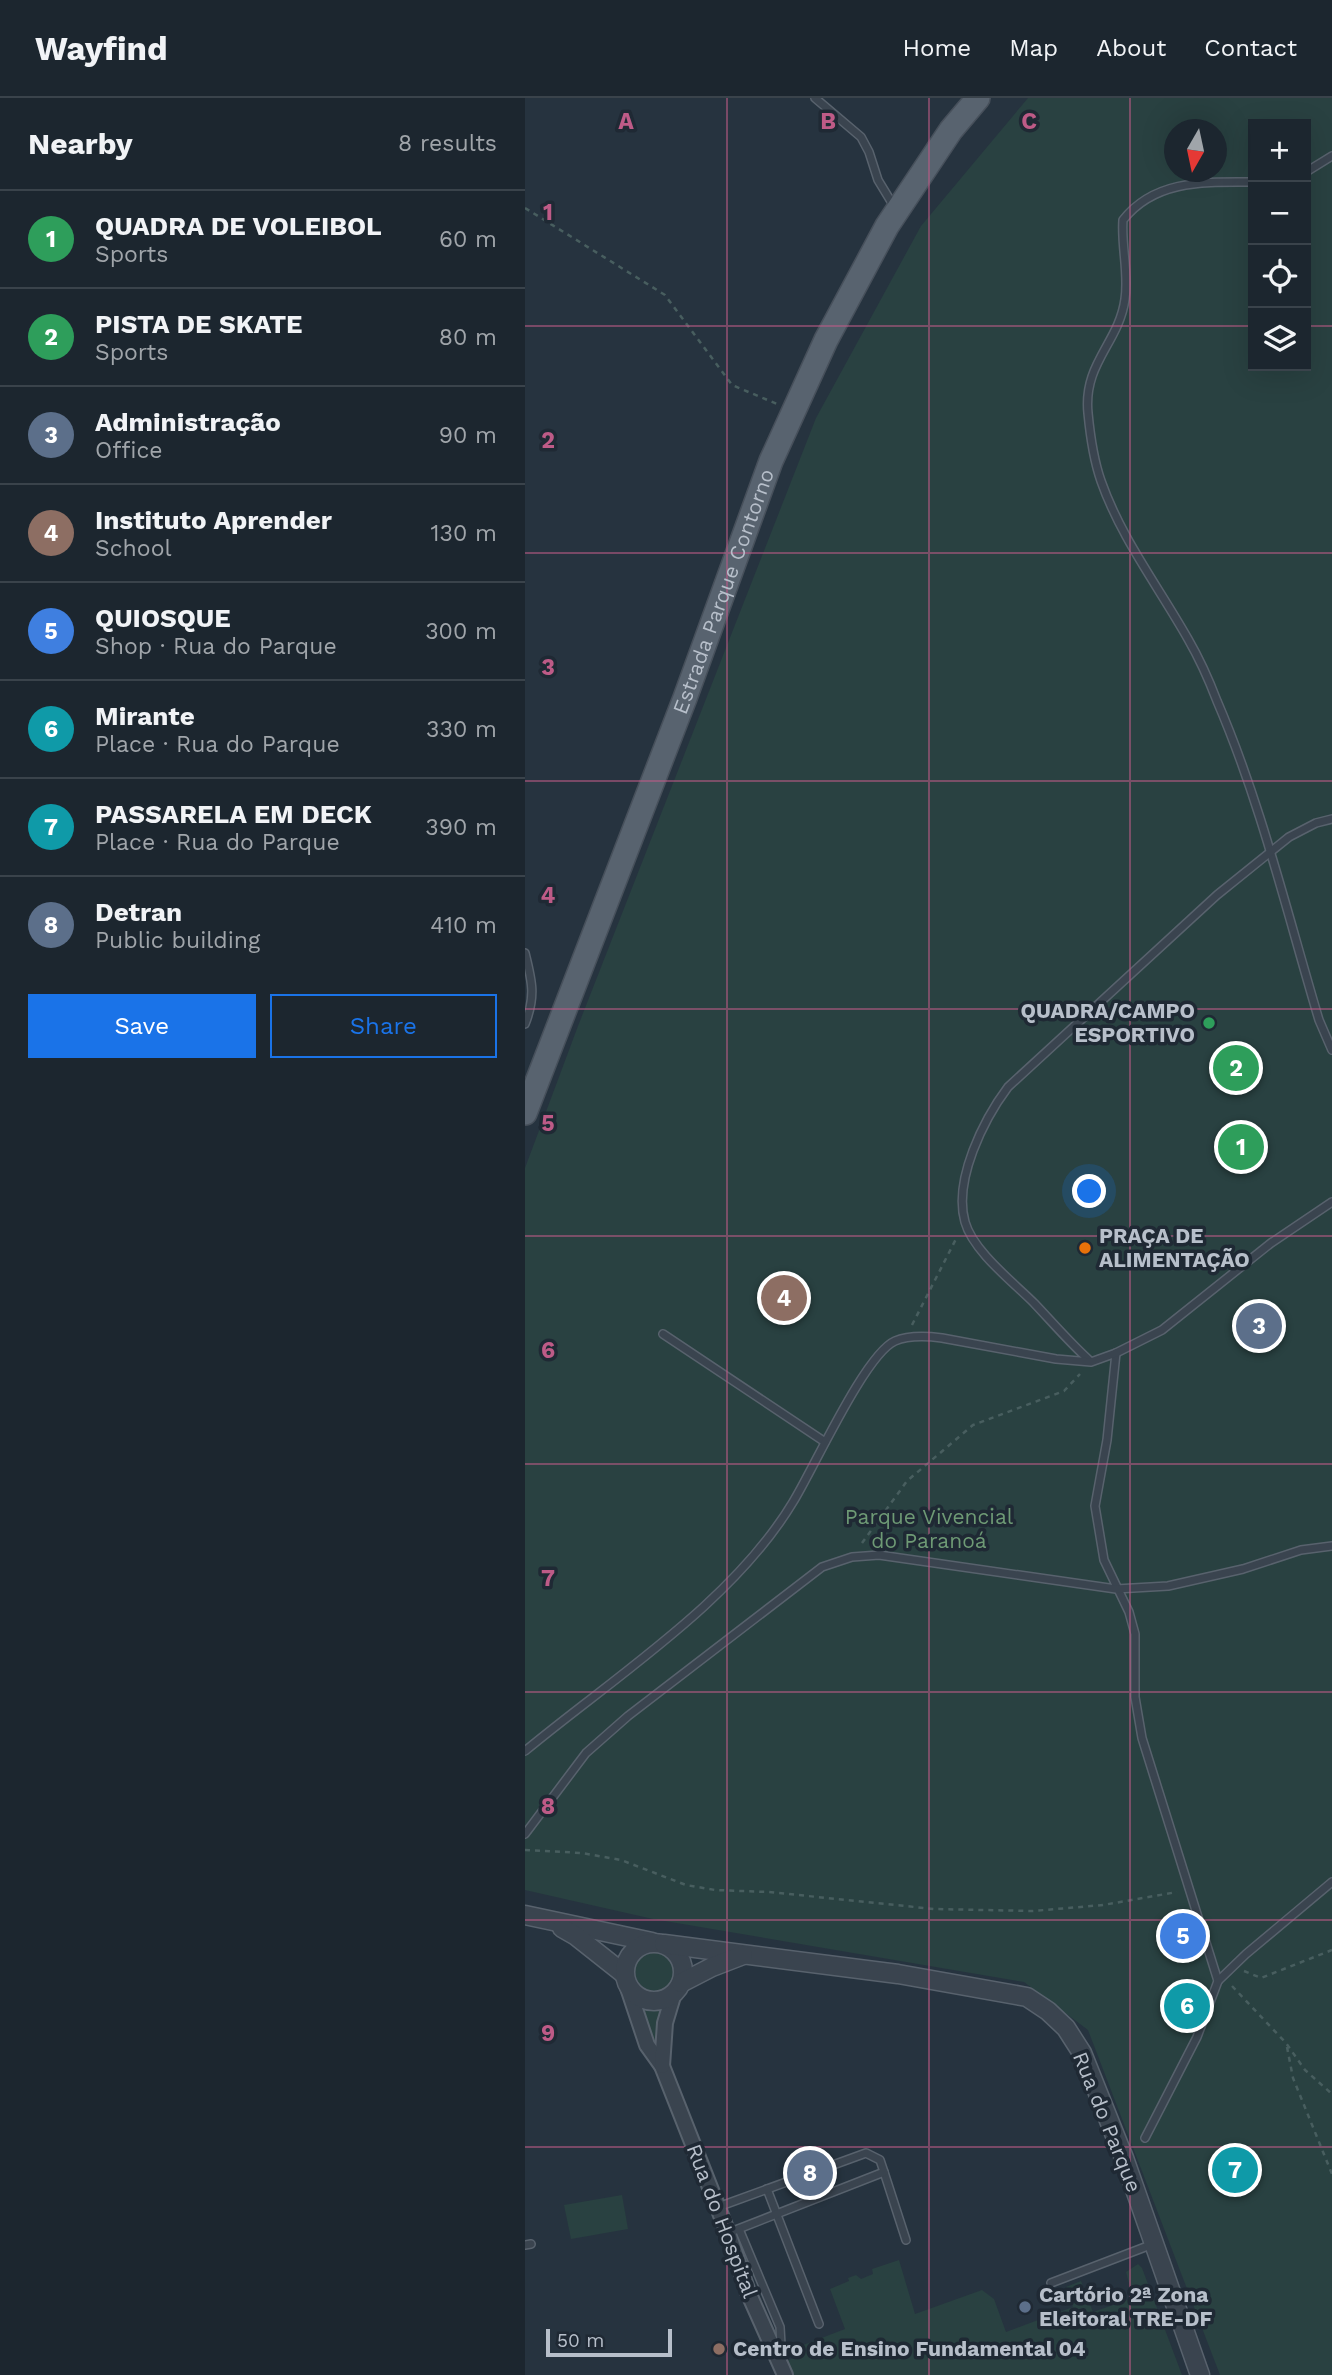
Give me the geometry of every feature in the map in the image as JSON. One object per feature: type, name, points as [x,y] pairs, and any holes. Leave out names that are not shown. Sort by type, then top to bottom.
[{"type":"main road","name":"Estrada Parque Contorno","points":[[527,1100],[685,698],[771,461],[826,340],[897,212],[951,130],[978,98]]},
{"type":"street","name":"Rua do Parque","points":[[525,1915],[658,1943],[898,1973],[1027,1997],[1048,2011],[1066,2028],[1081,2053],[1124,2158],[1200,2375]]},
{"type":"street","points":[[550,1921],[576,1936],[626,1980],[633,1993],[649,2001],[658,2001],[678,1988]]},
{"type":"street","points":[[626,1980],[625,1965],[635,1949],[658,1943],[678,1956],[682,1964],[678,1988],[664,2023],[661,2066]]},
{"type":"street","name":"Rua do Parque","points":[[678,1988],[712,1966],[746,1954]]},
{"type":"street","name":"Rua do Hospital","points":[[626,1980],[647,2045],[661,2066],[718,2207],[734,2231],[748,2292],[785,2375]]},
{"type":"lane","points":[[815,98],[861,137],[878,180],[897,212]]},
{"type":"lane","points":[[1311,169],[1332,156]]},
{"type":"lane","points":[[1248,182],[1190,184],[1165,189],[1131,209],[1123,220],[1125,299],[1118,324],[1089,380],[1087,398],[1100,478],[1114,513],[1189,640],[1218,702],[1251,792],[1319,1020],[1332,1050]]},
{"type":"lane","points":[[1091,1362],[975,1244],[965,1222],[962,1199],[979,1134],[991,1109],[1008,1087],[1217,895],[1289,837],[1316,823],[1332,819]]},
{"type":"lane","points":[[525,953],[533,985],[532,1007],[525,1024]]},
{"type":"lane","points":[[525,1751],[658,1647],[754,1555],[793,1503],[825,1442],[877,1355],[893,1342],[905,1338],[942,1338],[1056,1359],[1091,1362],[1162,1330],[1271,1243],[1332,1202]]},
{"type":"lane","points":[[663,1334],[825,1442]]},
{"type":"lane","points":[[1115,1353],[1107,1440],[1095,1506],[1104,1560],[1129,1612],[1135,1634],[1135,1697],[1142,1738],[1218,1981]]},
{"type":"lane","points":[[525,1834],[586,1753],[628,1716],[822,1567],[852,1557],[880,1555],[1116,1589],[1168,1586],[1243,1569],[1301,1550],[1332,1546]]},
{"type":"lane","points":[[1145,2138],[1198,2037],[1218,1981],[1332,1882]]},
{"type":"lane","points":[[718,2207],[866,2153],[880,2160],[906,2240]]},
{"type":"lane","points":[[734,2231],[884,2172]]},
{"type":"lane","points":[[767,2189],[819,2324]]},
{"type":"lane","points":[[1051,2283],[1154,2244]]},
{"type":"path","points":[[525,208],[665,295],[733,385],[794,410]]},
{"type":"path","points":[[905,1338],[965,1222]]},
{"type":"path","points":[[852,1557],[907,1481],[973,1425],[1064,1391],[1091,1362]]},
{"type":"path","points":[[525,1850],[582,1853],[621,1860],[686,1885],[715,1890],[769,1892],[934,1909],[1033,1911],[1103,1905],[1191,1890]]},
{"type":"path","points":[[1232,1967],[1261,1978],[1332,1950]]},
{"type":"path","points":[[1224,1974],[1238,1994],[1286,2043],[1305,2070],[1332,2094]]},
{"type":"path","points":[[1286,2043],[1293,2078],[1332,2174]]},
{"type":"green space","name":"Parque Vivencial do Paranoá","points":[[1028,98],[1332,98],[1332,2375],[1220,2375],[1088,2030],[1024,1982],[653,1919],[525,1890],[525,1168],[816,418],[921,226]]},
{"type":"green space","points":[[655,1951],[669,1957],[675,1971],[669,1985],[655,1991],[641,1985],[635,1971],[641,1957]]},
{"type":"green space","points":[[665,2008],[657,2054],[643,2009]]},
{"type":"green space","points":[[622,2195],[628,2229],[571,2239],[564,2205]]},
{"type":"green space","points":[[899,2260],[915,2314],[982,2290],[994,2299],[1006,2332],[1073,2307],[1066,2287],[1081,2281],[1093,2312],[1133,2298],[1126,2272],[1138,2264],[1142,2268],[1182,2375],[790,2375],[787,2361],[800,2355],[798,2347],[845,2329],[830,2289],[849,2281],[848,2278],[856,2275],[861,2279],[873,2274],[872,2269]]},
{"type":"place","name":"QUADRA/CAMPO ESPORTIVO","points":[[1209,1023]]},
{"type":"place","name":"PISTA DE SKATE","points":[[1236,1068]]},
{"type":"place","name":"QUADRA DE VOLEIBOL","points":[[1241,1147]]},
{"type":"place","name":"PRAÇA DE ALIMENTAÇÃO","points":[[1085,1248]]},
{"type":"place","name":"Instituto Aprender","points":[[784,1298]]},
{"type":"place","name":"Administração","points":[[1259,1326]]},
{"type":"place","name":"QUIOSQUE","points":[[1183,1936]]},
{"type":"place","name":"Mirante","points":[[1187,2006]]},
{"type":"place","name":"PASSARELA EM DECK","points":[[1235,2170]]},
{"type":"place","name":"Detran","points":[[810,2173]]},
{"type":"place","name":"Cartório 2ª Zona Eleitoral TRE-DF","points":[[1025,2307]]},
{"type":"place","name":"Centro de Ensino Fundamental 04","points":[[719,2349]]}]
